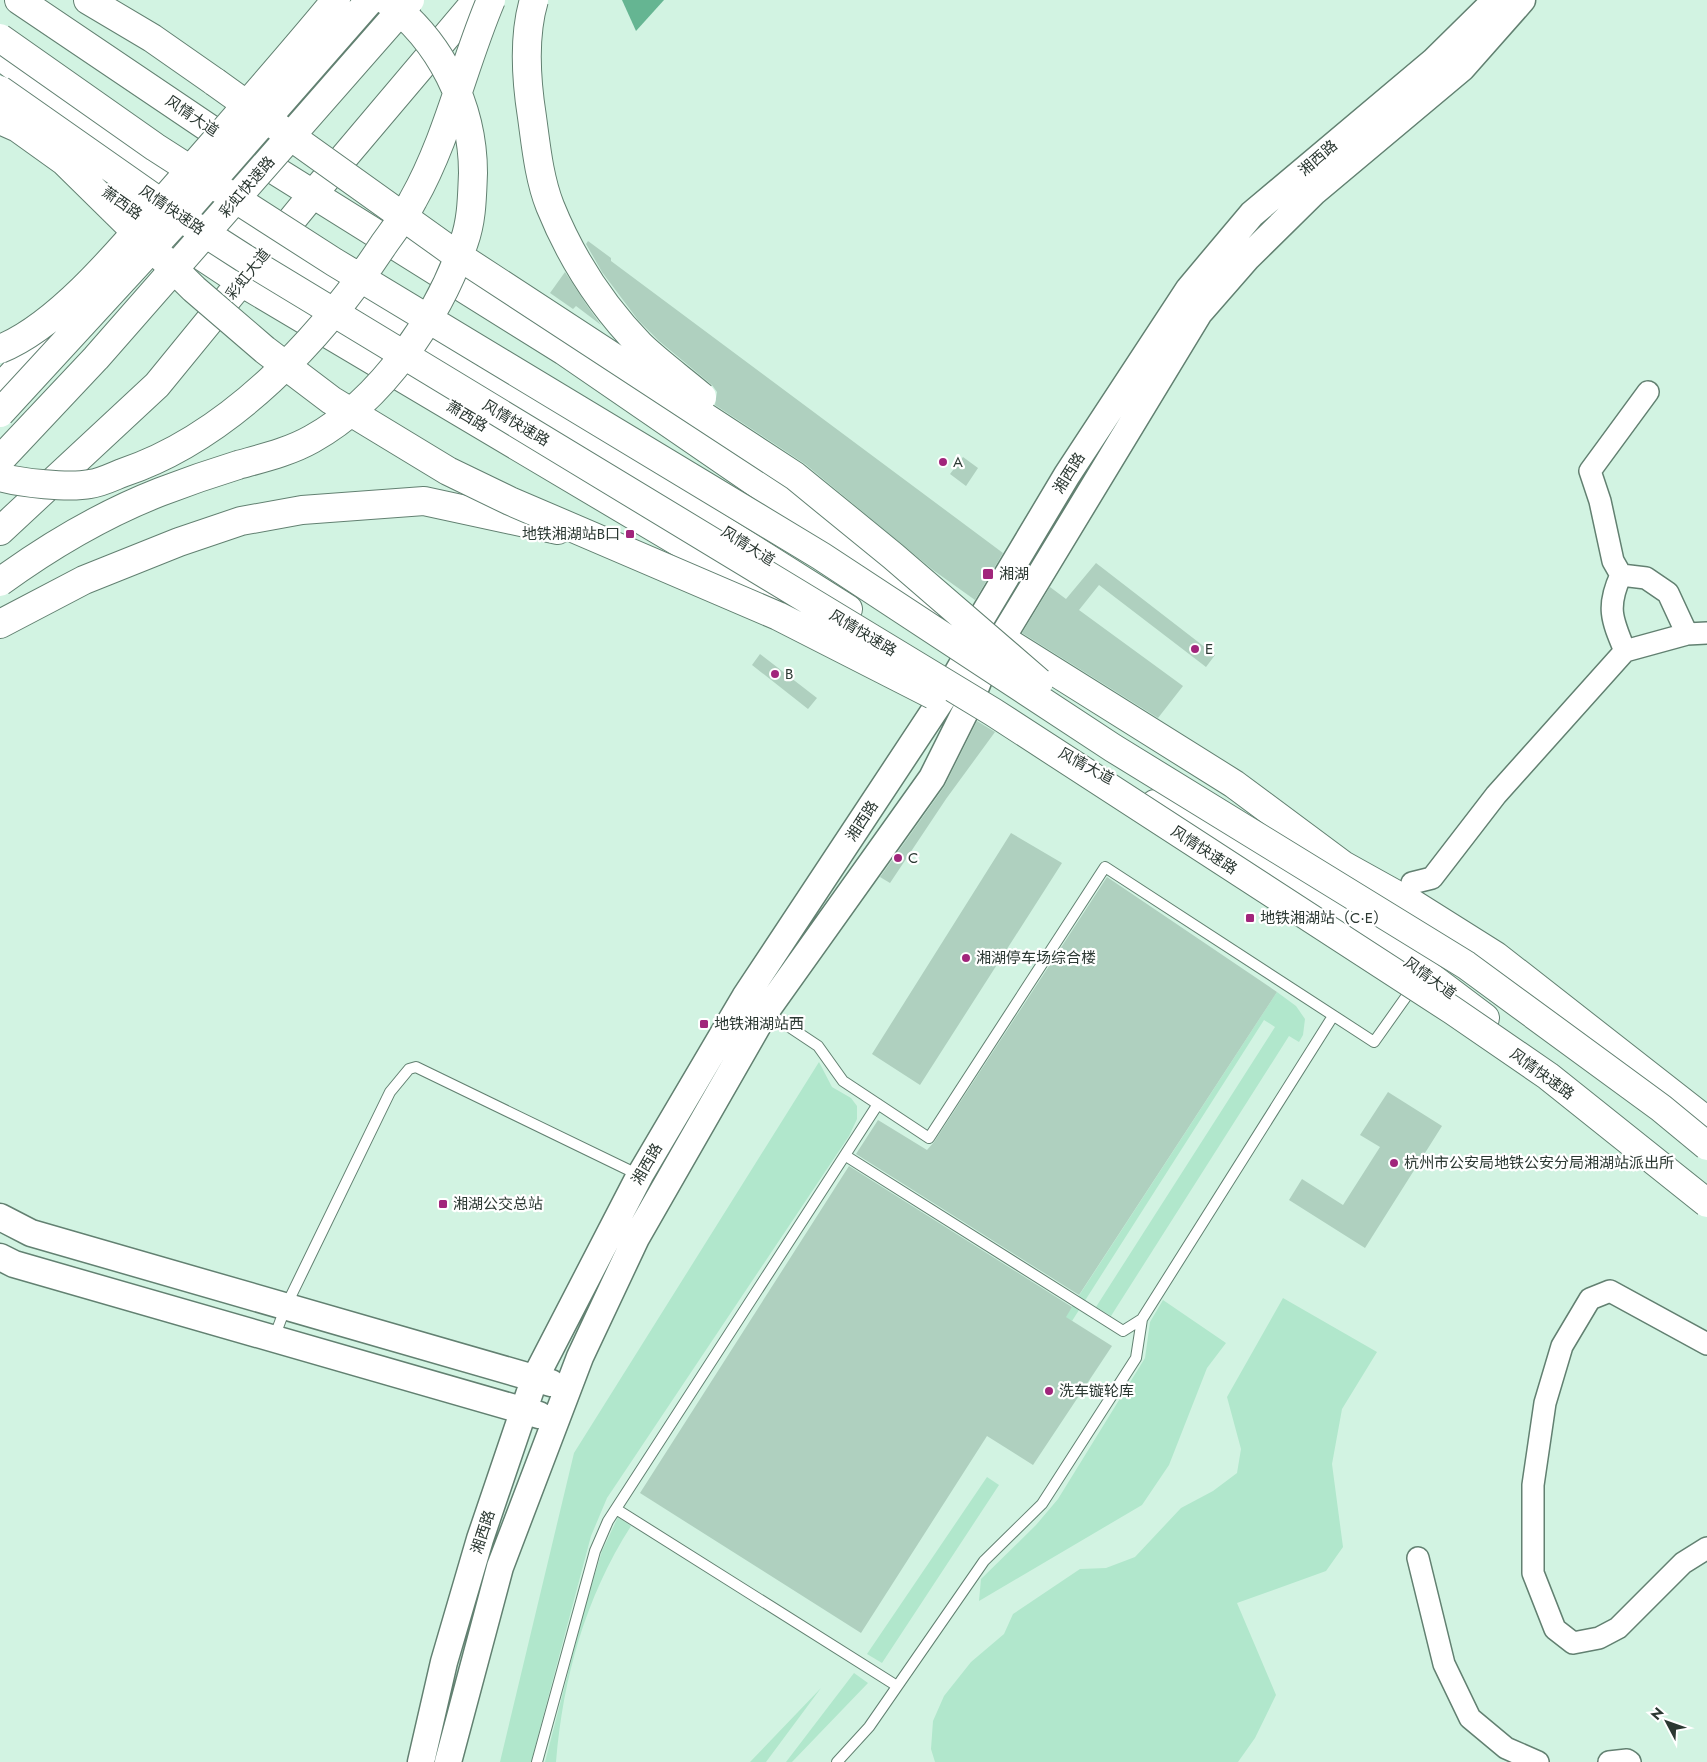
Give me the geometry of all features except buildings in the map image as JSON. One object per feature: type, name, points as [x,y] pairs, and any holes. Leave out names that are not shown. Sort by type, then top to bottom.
[{"type":"main road","name":"风情大道","points":[[19,0],[228,140],[564,351],[896,579],[978,624]]},
{"type":"main road","points":[[88,0],[160,44],[451,250],[795,476]]},
{"type":"main road","points":[[0,349],[36,329],[75,296],[148,218],[336,0]]},
{"type":"main road","points":[[0,388],[185,190],[349,0]]},
{"type":"main road","name":"彩虹快速路","points":[[0,413],[174,224],[370,0]]},
{"type":"main road","points":[[0,582],[72,536],[158,493],[274,455],[312,439],[340,420],[373,390],[403,355],[425,324],[448,283],[465,240],[472,199],[473,156],[467,118],[450,74],[409,20],[386,0]]},
{"type":"main road","name":"彩虹快速路","points":[[0,460],[96,358],[410,0]]},
{"type":"main road","name":"彩虹大道","points":[[0,530],[157,385],[313,194],[477,0]]},
{"type":"main road","points":[[0,477],[18,483],[90,484],[152,463],[209,431],[258,391],[321,327],[357,286],[413,201],[436,151],[491,0]]},
{"type":"main road","points":[[534,0],[529,16],[526,80],[535,142],[550,206],[586,278],[642,346],[1007,653],[1113,748]]},
{"type":"main road","points":[[0,38],[108,115],[247,207],[424,317],[821,556],[1113,748],[1466,965],[1661,1108],[1707,1146]]},
{"type":"main road","points":[[0,56],[185,190],[271,246]]},
{"type":"main road","name":"风情快速路","points":[[0,90],[191,224],[276,278],[993,712],[1452,1010],[1548,1076],[1707,1201]]},
{"type":"main road","points":[[0,119],[18,128],[64,161],[194,289],[265,350],[331,400],[448,471],[510,501],[608,541],[778,616],[912,684],[1109,801],[1246,877]]},
{"type":"main road","name":"萧西路","points":[[0,119],[241,282],[829,631],[958,699]]},
{"type":"main road","name":"风情大道","points":[[271,246],[867,621],[958,699],[1093,769],[1285,876],[1424,972],[1582,1092],[1640,1145],[1707,1201]]},
{"type":"main road","points":[[517,400],[588,488]]},
{"type":"main road","points":[[0,624],[84,580],[179,542],[241,521],[302,510],[424,501],[608,541]]},
{"type":"main road","points":[[978,624],[1234,784],[1343,864]]},
{"type":"main road","points":[[975,663],[1085,733],[1224,812],[1343,864],[1415,905],[1496,956],[1707,1121]]},
{"type":"street","name":"湘西路","points":[[448,1762],[500,1567],[580,1357],[636,1238],[756,1004],[932,778],[958,699],[975,663],[978,624],[1067,475],[1189,289],[1252,214],[1434,61],[1496,0]]},
{"type":"street","name":"湘西路","points":[[975,663],[1002,639],[1198,313],[1247,258],[1314,192],[1462,68],[1522,0]]},
{"type":"street","points":[[1621,575],[1613,561],[1600,501],[1590,472],[1648,392]]},
{"type":"street","points":[[1412,883],[1432,878],[1496,795],[1625,651],[1697,634],[1668,593],[1646,578],[1621,575]]},
{"type":"street","points":[[1621,575],[1614,590],[1612,620],[1625,651]]},
{"type":"street","name":"湘西路","points":[[421,1762],[444,1662],[480,1539],[534,1380],[640,1175],[958,699]]},
{"type":"street","points":[[0,1217],[32,1234],[286,1306],[534,1380],[569,1386]]},
{"type":"street","points":[[0,1257],[14,1264],[556,1420]]},
{"type":"street","points":[[1707,1344],[1610,1291],[1590,1299],[1562,1346],[1545,1403],[1533,1486],[1533,1572],[1555,1629],[1573,1643],[1599,1638],[1618,1628],[1683,1563],[1707,1548]]},
{"type":"street","points":[[1418,1558],[1444,1664],[1470,1718],[1506,1748],[1538,1762]]},
{"type":"street","points":[[1609,1762],[1627,1760],[1630,1762]]},
{"type":"lane","points":[[756,1004],[818,1046],[843,1081],[929,1138],[1106,867],[1374,1042],[1424,972]]},
{"type":"lane","points":[[838,1762],[869,1728],[984,1561],[1042,1504],[1136,1358],[1142,1320],[1333,1016]]},
{"type":"lane","points":[[274,1338],[286,1306],[390,1092],[409,1070],[416,1068],[425,1071],[640,1175]]},
{"type":"lane","points":[[537,1762],[600,1537],[616,1509],[878,1104]]},
{"type":"lane","points":[[846,1156],[1123,1331],[1142,1320]]},
{"type":"lane","points":[[616,1509],[897,1686]]},
{"type":"shaded area","points":[[622,0],[664,0],[636,31]]},
{"type":"shaded area","points":[[1277,992],[1296,1006],[1305,1019],[1303,1035],[1299,1042],[1289,1036],[1111,1316],[1096,1307],[1275,1027],[1264,1020],[1072,1321],[1065,1317]]},
{"type":"shaded area","points":[[819,1062],[832,1087],[851,1098],[857,1106],[857,1119],[849,1136],[607,1498],[591,1536],[531,1762],[500,1762],[574,1453]]},
{"type":"shaded area","points":[[1283,1298],[1377,1352],[1342,1409],[1332,1464],[1343,1547],[1326,1571],[1237,1603],[1276,1695],[1255,1738],[1238,1762],[935,1762],[931,1749],[933,1721],[944,1696],[971,1662],[1004,1634],[1013,1614],[1080,1569],[1106,1568],[1135,1557],[1181,1508],[1213,1491],[1237,1473],[1241,1449],[1227,1397]]},
{"type":"shaded area","points":[[1163,1300],[1226,1343],[1207,1368],[1169,1465],[1142,1505],[979,1601],[981,1579],[1036,1525],[1058,1499],[1145,1358],[1150,1322]]},
{"type":"shaded area","points":[[987,1477],[999,1485],[882,1663],[867,1654]]},
{"type":"shaded area","points":[[618,1517],[631,1526],[601,1581],[589,1610],[579,1640],[564,1700],[556,1762],[545,1762],[586,1603],[602,1551]]},
{"type":"shaded area","points":[[854,1673],[868,1683],[792,1762],[786,1762]]},
{"type":"shaded area","points":[[821,1688],[766,1762],[750,1762]]},
{"type":"place","name":"A","points":[[943,462]]},
{"type":"place","name":"地铁湘湖站B口","points":[[630,534]]},
{"type":"place","name":"湘湖","points":[[988,574]]},
{"type":"place","name":"E","points":[[1195,649]]},
{"type":"place","name":"B","points":[[775,674]]},
{"type":"place","name":"C","points":[[898,858]]},
{"type":"place","name":"地铁湘湖站（C·E）","points":[[1250,918]]},
{"type":"place","name":"湘湖停车场综合楼","points":[[966,958]]},
{"type":"place","name":"地铁湘湖站西","points":[[704,1024]]},
{"type":"place","name":"杭州市公安局地铁公安分局湘湖站派出所","points":[[1394,1163]]},
{"type":"place","name":"湘湖公交总站","points":[[443,1204]]},
{"type":"place","name":"洗车镟轮库","points":[[1049,1391]]}]
